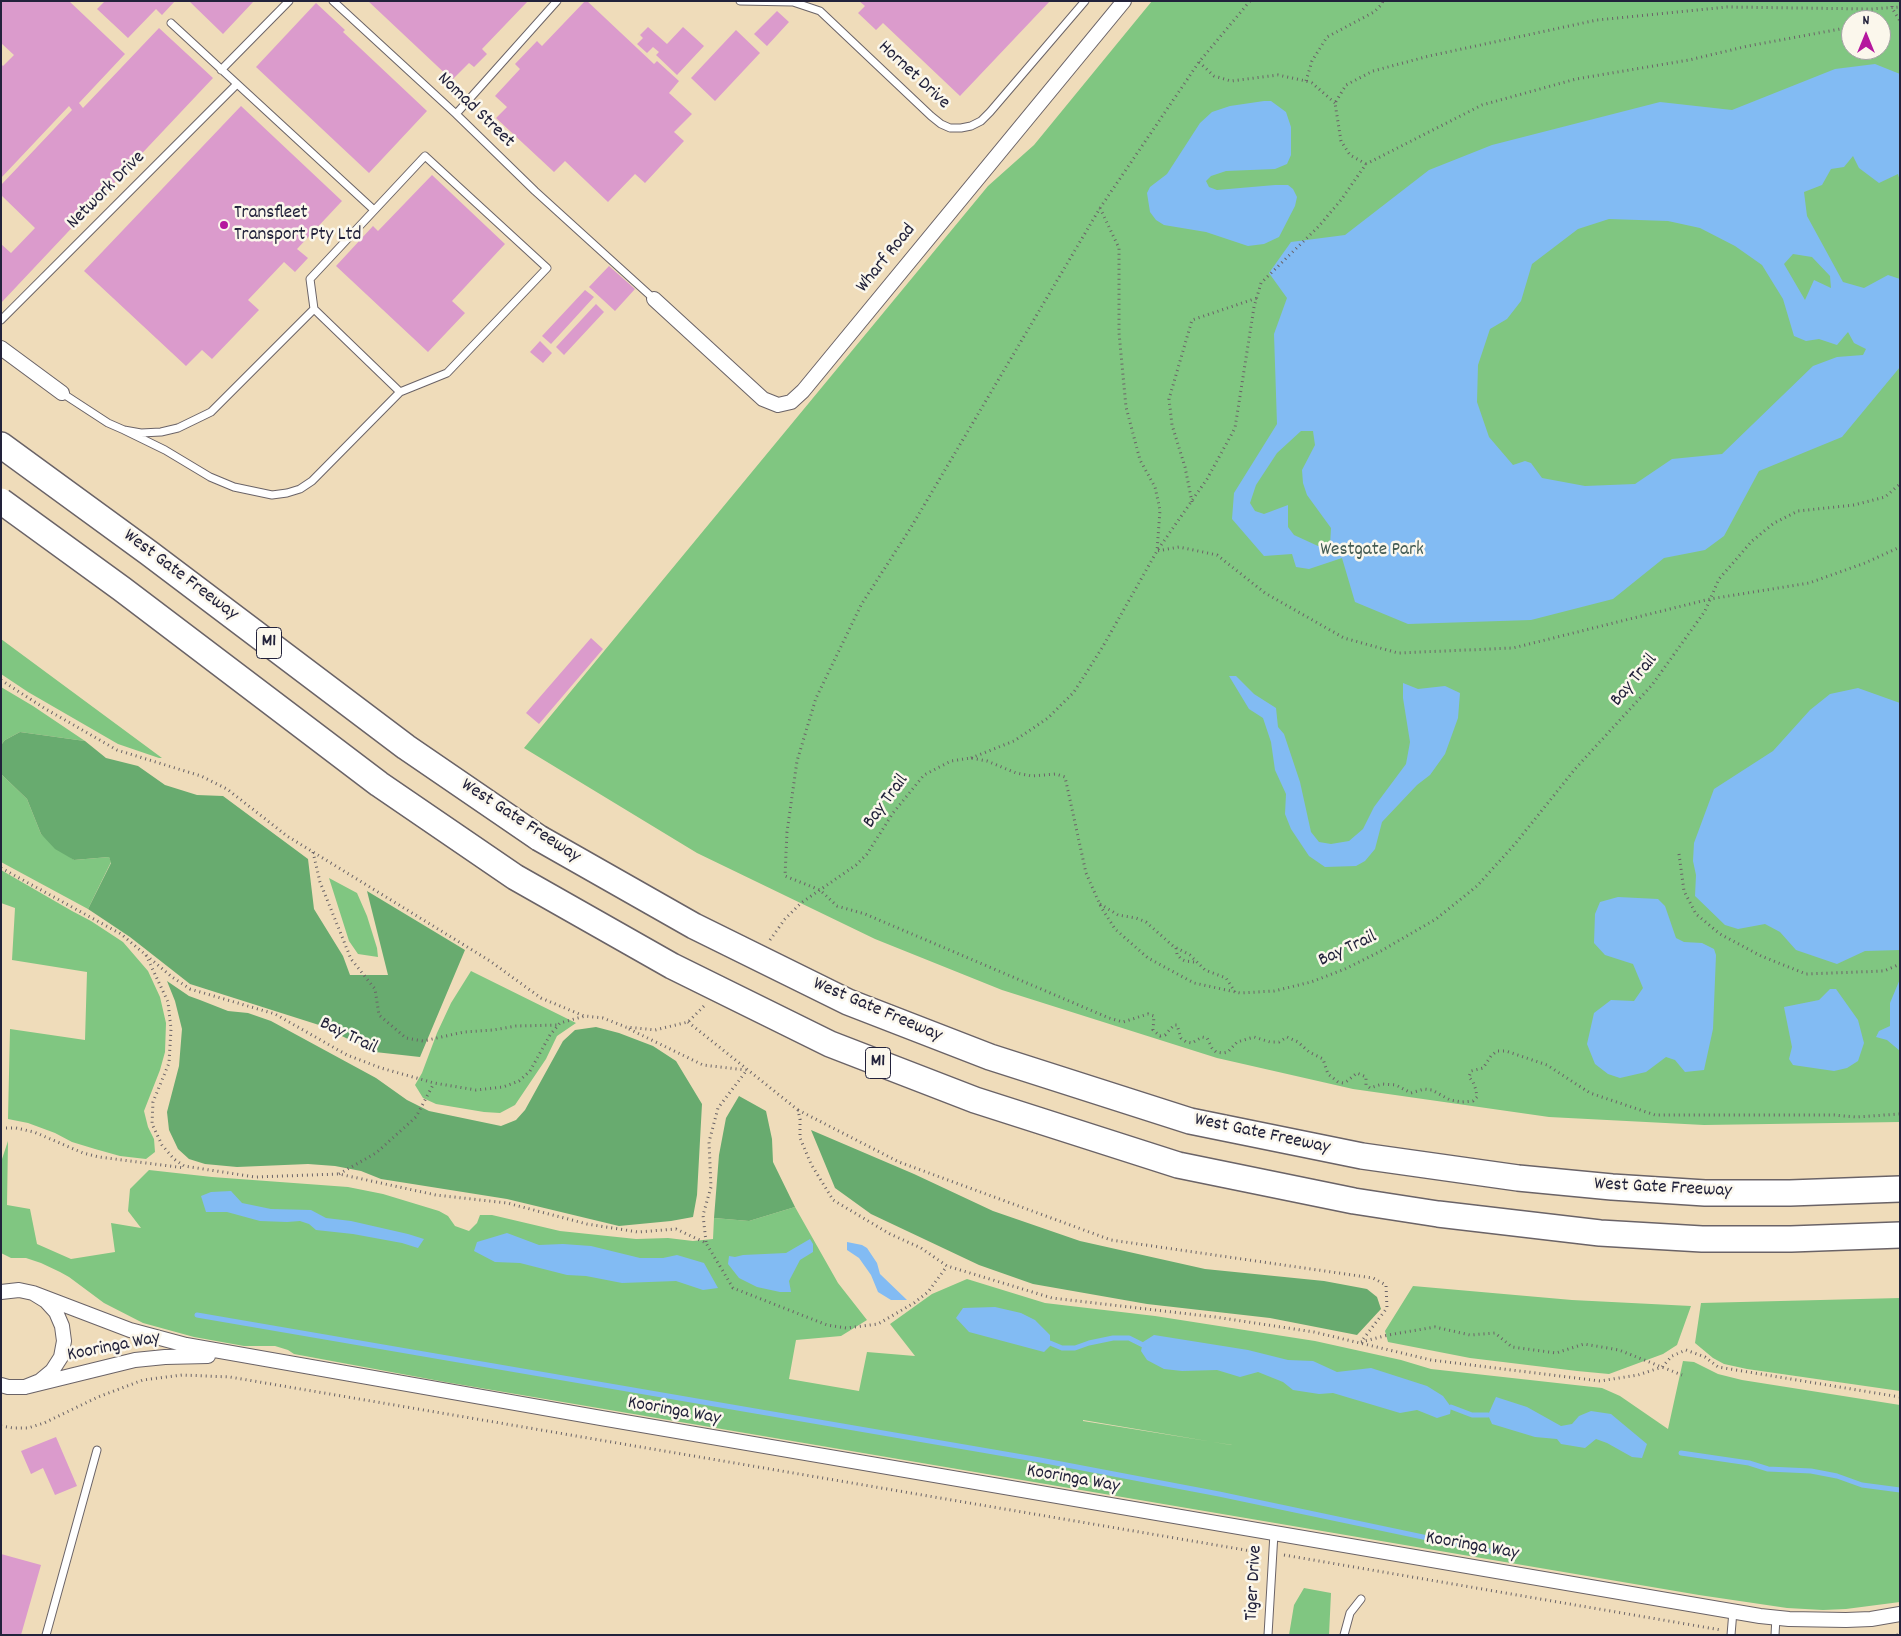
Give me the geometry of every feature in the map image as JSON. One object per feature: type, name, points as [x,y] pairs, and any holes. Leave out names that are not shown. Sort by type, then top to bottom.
[{"type":"highway","name":"West Gate Freeway","points":[[1,444],[406,747],[540,838],[694,926],[848,1002],[990,1057],[1190,1121],[1362,1156],[1518,1178],[1705,1193],[1900,1189]]},
{"type":"highway","name":"M1","points":[[1,501],[130,595],[379,784],[515,877],[672,966],[839,1048],[975,1100],[1178,1165],[1354,1202],[1600,1233],[1702,1238],[1791,1239],[1900,1235]]},
{"type":"street","name":"Wharf Road","points":[[654,299],[763,399],[778,405],[791,402],[833,356],[1124,1]]},
{"type":"street","points":[[1,348],[62,393]]},
{"type":"street","name":"Kooringa Way","points":[[2,1289],[33,1293],[144,1335],[242,1356],[1274,1533],[1776,1617],[1846,1620],[1871,1619],[1900,1614]]},
{"type":"street","points":[[1,1385],[8,1388],[25,1387],[40,1381],[52,1371],[61,1357],[64,1341],[62,1326],[56,1312],[46,1301],[33,1293]]},
{"type":"street","name":"Kooringa Way","points":[[25,1387],[117,1364],[150,1358],[242,1356]]},
{"type":"lane","points":[[221,70],[289,1]]},
{"type":"lane","name":"Nomad Street","points":[[333,1],[456,114],[535,191],[654,299]]},
{"type":"lane","points":[[456,114],[556,1]]},
{"type":"lane","name":"Hornet Drive","points":[[740,1],[793,2],[820,11],[931,116],[950,128],[961,128],[976,123],[990,112],[1085,1]]},
{"type":"lane","points":[[171,23],[374,210]]},
{"type":"lane","name":"Network Drive","points":[[1,320],[236,84]]},
{"type":"lane","points":[[62,393],[108,423],[165,450],[210,477],[234,487],[272,495],[300,489],[312,481],[400,392],[447,373],[547,268],[425,156],[310,279],[314,310],[400,392]]},
{"type":"lane","points":[[124,430],[142,433],[161,432],[191,422],[211,412],[314,310]]},
{"type":"lane","points":[[46,1635],[97,1450]]},
{"type":"lane","name":"Tiger Drive","points":[[1268,1635],[1274,1533]]},
{"type":"lane","points":[[1344,1635],[1350,1612],[1361,1599]]},
{"type":"lane","points":[[1732,1633],[1733,1611]]},
{"type":"lane","points":[[1775,1635],[1776,1617]]},
{"type":"path","points":[[1250,1],[1200,62],[1100,208],[910,529],[861,605],[816,698],[796,761],[787,832],[785,876],[820,890],[837,906],[865,914],[1109,1018],[1123,1022],[1148,1014],[1154,1016],[1153,1030],[1160,1036],[1165,1036],[1174,1025],[1177,1026],[1181,1038],[1186,1042],[1192,1043],[1202,1037],[1207,1038],[1216,1052],[1224,1053],[1228,1052],[1237,1042],[1254,1037],[1270,1042],[1279,1042],[1287,1037],[1323,1059],[1328,1074],[1338,1082],[1347,1081],[1356,1073],[1366,1077],[1366,1085],[1370,1088],[1382,1084],[1396,1085],[1411,1093],[1424,1089],[1432,1090],[1450,1100],[1473,1101],[1476,1097],[1476,1090],[1469,1078],[1471,1071],[1483,1068],[1490,1056],[1497,1051],[1506,1051],[1547,1065],[1590,1093],[1655,1114],[1834,1115],[1856,1117],[1900,1114]]},
{"type":"path","points":[[1306,81],[1312,62],[1327,37],[1374,12],[1383,1]]},
{"type":"path","points":[[1892,1],[1892,8],[1900,21]]},
{"type":"path","points":[[1335,103],[1346,85],[1373,71],[1429,56],[1597,20],[1727,7],[1900,9]]},
{"type":"path","points":[[971,758],[1014,741],[1048,718],[1074,692],[1102,648],[1157,551],[1207,479],[1235,428],[1261,283],[1319,226],[1341,200],[1366,164],[1482,105],[1576,79],[1689,60],[1748,46],[1841,30]]},
{"type":"path","points":[[1200,62],[1214,76],[1231,81],[1278,75],[1312,83],[1335,103],[1341,141],[1350,155],[1366,164]]},
{"type":"path","points":[[1100,208],[1119,248],[1119,333],[1126,407],[1140,460],[1155,487],[1160,510],[1157,551]]},
{"type":"path","points":[[1192,502],[1185,467],[1172,425],[1169,399],[1192,320],[1257,297]]},
{"type":"path","name":"Bay Trail","points":[[801,903],[856,865],[867,854],[893,813],[924,775],[951,761],[971,758],[987,761],[1016,773],[1032,776],[1056,774],[1065,777],[1086,873],[1100,904],[1115,929],[1148,958],[1194,983],[1235,992],[1274,990],[1311,982],[1345,969],[1436,919],[1478,886],[1515,844],[1575,769],[1652,685],[1705,611],[1719,579],[1752,541],[1774,523],[1798,511],[1854,505],[1885,497],[1900,484]]},
{"type":"path","points":[[1157,551],[1179,547],[1217,554],[1265,593],[1344,638],[1398,653],[1513,648],[1710,599],[1809,583],[1864,563],[1900,547]]},
{"type":"path","points":[[1,680],[44,708],[117,750],[201,776],[227,789],[287,836],[490,962],[541,998],[585,1016],[603,1018],[626,1027],[703,1065],[747,1070]]},
{"type":"path","points":[[313,851],[320,882],[351,959],[375,989],[379,1015],[406,1038],[423,1041],[464,1032],[516,1026],[557,1025],[585,1016]]},
{"type":"path","points":[[1680,854],[1684,891],[1696,914],[1720,934],[1761,956],[1806,974],[1884,971],[1900,964]]},
{"type":"path","name":"Bay Trail","points":[[1,868],[121,934],[190,989],[275,1014],[346,1055],[380,1068],[434,1083],[476,1090],[494,1089],[519,1081],[530,1071],[557,1025]]},
{"type":"path","points":[[1100,904],[1118,915],[1146,922],[1176,947],[1190,955],[1205,970],[1226,978],[1235,992]]},
{"type":"path","points":[[1176,947],[1177,954],[1185,962],[1195,962]]},
{"type":"path","points":[[145,952],[168,1002],[171,1029],[171,1056],[167,1072],[153,1102],[152,1124],[157,1136],[168,1152],[178,1162],[193,1169]]},
{"type":"path","points":[[626,1027],[655,1030],[688,1022],[798,1110],[899,1162],[1111,1240],[1373,1278],[1386,1285],[1388,1308],[1361,1342]]},
{"type":"path","points":[[747,1070],[718,1108],[709,1142],[711,1187],[703,1215],[706,1243],[733,1288],[827,1326],[846,1328],[878,1324],[914,1304],[928,1292],[947,1266]]},
{"type":"path","points":[[339,1174],[376,1153],[416,1117],[434,1083]]},
{"type":"path","points":[[798,1110],[800,1138],[811,1164],[833,1200],[890,1234],[921,1248],[947,1266],[1052,1298],[1215,1317],[1314,1332],[1431,1360],[1600,1381],[1638,1374],[1662,1367],[1672,1356],[1686,1350],[1705,1357],[1718,1367],[1900,1397]]},
{"type":"path","points":[[1,1128],[16,1128],[34,1132],[83,1153],[99,1157],[255,1177],[339,1174],[436,1195],[507,1203],[586,1224],[638,1232],[676,1229],[706,1243]]},
{"type":"path","points":[[1361,1342],[1435,1327],[1470,1336],[1495,1332],[1512,1347],[1556,1353],[1584,1344],[1619,1350],[1682,1375]]},
{"type":"path","points":[[1,1426],[28,1428],[44,1423],[98,1397],[143,1380],[182,1375],[230,1377],[1732,1633]]},
{"type":"path","points":[[1251,1551],[1256,1556],[1259,1573]]},
{"type":"green space","name":"Westgate Park","points":[[1152,1],[1900,1],[1900,1122],[1704,1125],[1549,1117],[1353,1089],[1217,1058],[1002,990],[875,939],[697,853],[524,748],[988,186],[1034,145]]},
{"type":"green space","points":[[1,639],[162,758],[118,744],[28,692],[1,674]]},
{"type":"green space","points":[[1,687],[85,741],[20,732],[5,740],[1,745]]},
{"type":"green space","points":[[20,732],[85,741],[106,758],[138,766],[165,785],[197,795],[223,796],[308,859],[314,909],[343,956],[350,975],[388,975],[367,891],[465,950],[420,1057],[375,1052],[319,1025],[190,984],[130,937],[88,909],[111,863],[109,857],[74,860],[55,849],[41,834],[27,799],[1,774],[1,745],[5,740]]},
{"type":"green space","points":[[1,774],[27,799],[41,834],[74,860],[109,857],[111,862],[88,909],[1,862]]},
{"type":"green space","points":[[1,870],[91,921],[123,942],[148,971],[160,997],[166,1023],[165,1052],[144,1111],[148,1127],[154,1139],[155,1152],[146,1159],[120,1156],[95,1149],[72,1142],[55,1133],[28,1123],[8,1119],[10,1029],[85,1040],[87,972],[12,960],[15,908],[1,903]]},
{"type":"green space","points":[[329,878],[357,893],[367,916],[378,957],[358,954],[349,941]]},
{"type":"green space","points":[[471,971],[576,1023],[557,1036],[546,1059],[515,1105],[500,1113],[436,1104],[423,1098],[415,1085],[422,1073],[451,1003]]},
{"type":"green space","points":[[167,981],[189,996],[228,1011],[248,1013],[271,1021],[376,1078],[407,1100],[429,1111],[501,1126],[516,1120],[525,1110],[563,1041],[575,1030],[596,1027],[619,1033],[653,1046],[676,1061],[702,1104],[697,1195],[693,1217],[619,1226],[507,1199],[381,1179],[361,1171],[335,1166],[308,1164],[237,1167],[205,1164],[189,1159],[178,1149],[169,1130],[167,1112],[179,1066],[182,1029],[175,1001]]},
{"type":"green space","points":[[739,1096],[766,1111],[772,1139],[773,1162],[795,1207],[749,1221],[714,1218],[719,1155],[726,1118]]},
{"type":"green space","points":[[811,1130],[914,1174],[993,1211],[1080,1241],[1205,1269],[1324,1281],[1367,1289],[1377,1297],[1381,1309],[1357,1335],[1270,1318],[1147,1304],[1033,1284],[979,1265],[871,1214],[835,1188]]},
{"type":"green space","points":[[8,1141],[7,1205],[30,1209],[37,1244],[71,1259],[115,1252],[111,1223],[141,1228],[128,1211],[130,1189],[149,1170],[212,1177],[348,1187],[383,1194],[439,1211],[448,1216],[455,1226],[469,1231],[477,1223],[480,1215],[492,1215],[560,1231],[636,1239],[668,1238],[693,1241],[713,1239],[714,1218],[749,1221],[795,1207],[838,1283],[867,1320],[841,1336],[796,1340],[789,1379],[859,1391],[867,1352],[915,1356],[890,1324],[932,1294],[967,1279],[1045,1303],[1155,1316],[1315,1341],[1401,1360],[1431,1369],[1602,1388],[1620,1396],[1668,1429],[1683,1361],[1694,1362],[1718,1374],[1742,1380],[1900,1405],[1900,1602],[1823,1610],[1787,1608],[1699,1595],[445,1382],[294,1354],[275,1346],[244,1346],[194,1337],[143,1323],[104,1303],[60,1272],[26,1258],[11,1258],[1,1253],[1,1162]],"holes":[[[1083,1420],[1210,1442],[1083,1421]]]},
{"type":"green space","points":[[1413,1286],[1572,1300],[1691,1306],[1677,1345],[1663,1354],[1609,1374],[1470,1358],[1388,1342],[1385,1331]]},
{"type":"green space","points":[[1900,1298],[1900,1391],[1724,1364],[1713,1358],[1695,1343],[1701,1303]]},
{"type":"green space","points":[[1304,1588],[1331,1593],[1329,1635],[1289,1635],[1294,1605]]},
{"type":"water","points":[[1875,64],[1900,74],[1900,181],[1898,174],[1879,183],[1859,168],[1853,156],[1844,167],[1831,169],[1822,185],[1804,192],[1807,216],[1843,282],[1864,288],[1888,275],[1900,279],[1900,367],[1842,437],[1759,471],[1724,536],[1705,550],[1664,558],[1613,599],[1531,620],[1408,624],[1355,602],[1342,558],[1309,569],[1296,567],[1292,554],[1264,556],[1232,519],[1234,493],[1277,424],[1274,334],[1287,298],[1269,273],[1291,242],[1345,235],[1429,170],[1492,145],[1660,102],[1732,110],[1835,69]],"holes":[[[1609,219],[1668,221],[1700,228],[1735,246],[1762,265],[1783,299],[1794,336],[1806,341],[1819,339],[1837,345],[1848,332],[1854,343],[1866,349],[1863,355],[1837,357],[1813,366],[1722,454],[1672,459],[1635,484],[1585,486],[1542,478],[1531,463],[1525,461],[1513,465],[1489,437],[1477,402],[1478,365],[1490,329],[1507,319],[1521,301],[1532,264],[1578,229]],[[1793,254],[1812,257],[1830,276],[1831,288],[1814,280],[1805,300],[1784,264]],[[1301,431],[1313,431],[1315,445],[1302,470],[1303,483],[1307,495],[1331,528],[1330,546],[1318,546],[1294,535],[1288,527],[1288,505],[1264,514],[1255,511],[1250,503],[1256,485],[1277,453]]]},
{"type":"water","points":[[1271,101],[1286,112],[1291,127],[1291,155],[1287,164],[1275,169],[1226,171],[1211,176],[1206,181],[1209,187],[1217,190],[1288,185],[1293,189],[1297,197],[1295,206],[1279,237],[1264,244],[1248,246],[1206,232],[1164,225],[1156,220],[1150,212],[1147,193],[1150,187],[1167,174],[1200,123],[1212,112],[1230,106]]},
{"type":"water","points":[[1229,676],[1236,676],[1254,694],[1276,708],[1278,727],[1284,734],[1300,782],[1311,832],[1319,842],[1331,844],[1349,841],[1363,829],[1374,807],[1406,764],[1410,742],[1403,698],[1403,683],[1418,689],[1445,686],[1460,693],[1458,718],[1445,754],[1430,775],[1417,785],[1382,822],[1375,849],[1365,861],[1356,866],[1325,867],[1309,856],[1291,829],[1285,814],[1286,794],[1275,770],[1271,742],[1263,718],[1249,709]]},
{"type":"water","points":[[1858,688],[1900,703],[1900,950],[1865,951],[1837,964],[1796,950],[1780,932],[1765,924],[1738,929],[1725,925],[1695,896],[1694,843],[1714,789],[1773,751],[1810,710],[1830,694]]},
{"type":"water","points":[[1618,897],[1658,899],[1665,906],[1676,938],[1684,942],[1702,943],[1714,949],[1716,955],[1713,1029],[1704,1070],[1685,1072],[1675,1060],[1666,1057],[1646,1072],[1620,1078],[1608,1074],[1595,1064],[1587,1044],[1594,1013],[1611,1000],[1634,1001],[1643,988],[1633,964],[1605,955],[1594,943],[1595,914],[1600,902]]},
{"type":"water","points":[[1900,979],[1900,1051],[1887,1040],[1876,1037],[1879,1031],[1890,1026],[1890,1003]]},
{"type":"water","points":[[1830,989],[1836,989],[1858,1020],[1864,1043],[1858,1061],[1847,1068],[1834,1071],[1793,1065],[1789,1059],[1792,1047],[1784,1007],[1819,1000]]},
{"type":"water","points":[[231,1191],[242,1203],[271,1209],[311,1210],[326,1218],[351,1221],[424,1239],[418,1248],[402,1243],[353,1234],[316,1230],[309,1224],[300,1221],[260,1221],[227,1212],[206,1212],[201,1196],[211,1192]]},
{"type":"water","points":[[507,1233],[539,1245],[591,1246],[640,1258],[663,1258],[677,1255],[704,1263],[718,1288],[703,1290],[676,1281],[622,1283],[586,1276],[567,1275],[520,1263],[495,1262],[474,1251],[477,1242]]},
{"type":"water","points":[[810,1239],[813,1244],[813,1252],[800,1260],[789,1281],[791,1292],[780,1292],[757,1287],[739,1278],[728,1264],[729,1256],[786,1253]]},
{"type":"water","points":[[847,1242],[867,1248],[877,1263],[880,1274],[907,1300],[891,1300],[878,1292],[871,1275],[859,1258],[847,1250]]},
{"type":"water","points":[[995,1307],[1021,1313],[1035,1320],[1050,1335],[1050,1346],[1044,1352],[969,1332],[956,1318],[963,1308]]},
{"type":"water","points":[[1154,1335],[1248,1350],[1288,1360],[1313,1361],[1337,1372],[1371,1368],[1427,1386],[1443,1396],[1451,1407],[1450,1414],[1437,1418],[1417,1410],[1400,1413],[1333,1393],[1319,1394],[1293,1390],[1283,1382],[1258,1372],[1240,1377],[1217,1370],[1182,1371],[1164,1369],[1147,1360],[1141,1351],[1143,1342]]},
{"type":"water","points":[[1496,1397],[1527,1407],[1561,1426],[1572,1424],[1579,1416],[1591,1411],[1611,1414],[1647,1444],[1642,1458],[1632,1457],[1596,1439],[1585,1448],[1561,1444],[1557,1439],[1535,1437],[1492,1424],[1488,1415]]},
{"type":"building","points":[[1,1],[69,1],[125,54],[79,103],[83,108],[159,28],[213,78],[1,303],[1,244],[11,253],[35,228],[1,195],[1,185],[72,110],[69,106],[1,178],[1,64],[3,66],[14,55],[1,43]]},
{"type":"building","points":[[105,1],[175,1],[162,15],[156,9],[128,38],[97,9]]},
{"type":"building","points":[[189,1],[254,1],[223,34]]},
{"type":"building","points":[[368,1],[528,1],[482,49],[487,54],[474,67],[469,63],[452,80]]},
{"type":"building","points":[[585,1],[654,64],[657,61],[679,81],[669,93],[692,114],[674,132],[684,141],[645,183],[635,174],[608,202],[565,161],[554,172],[496,118],[507,107],[495,96],[520,69],[515,64],[537,41],[542,46]]},
{"type":"building","points":[[859,1],[1050,1],[960,96],[883,23],[876,30],[858,13],[865,6]]},
{"type":"building","points":[[316,3],[345,30],[343,32],[427,111],[369,173],[256,67]]},
{"type":"building","points":[[777,11],[789,22],[767,46],[754,34]]},
{"type":"building","points":[[648,27],[667,44],[683,27],[704,46],[677,75],[656,55],[659,52],[653,47],[647,53],[637,44],[643,38],[640,35]]},
{"type":"building","points":[[736,30],[760,53],[715,101],[691,78]]},
{"type":"building","name":"Transfleet Transport Pty Ltd","points":[[241,106],[342,201],[297,249],[308,258],[295,272],[284,262],[248,300],[259,310],[212,359],[202,350],[186,366],[84,271]]},
{"type":"building","name":"Transfleet Transport Pty Ltd","points":[[432,175],[505,244],[452,301],[465,313],[428,352],[336,266],[373,226],[378,231]]},
{"type":"building","points":[[609,266],[635,289],[615,311],[589,287]]},
{"type":"building","points":[[585,290],[594,297],[551,344],[542,336]]},
{"type":"building","points":[[596,304],[604,312],[564,355],[556,347]]},
{"type":"building","points":[[540,341],[552,353],[543,363],[530,352]]},
{"type":"building","points":[[591,638],[603,649],[539,724],[526,713]]},
{"type":"building","points":[[56,1437],[77,1486],[55,1495],[43,1468],[31,1474],[21,1451]]},
{"type":"building","points":[[1,1554],[41,1565],[21,1635],[1,1635]]},
{"type":"waterway","points":[[197,1315],[1040,1460],[1219,1494],[1513,1556]]},
{"type":"waterway","points":[[1050,1343],[1062,1348],[1075,1348],[1113,1338],[1129,1338],[1143,1345]]},
{"type":"waterway","points":[[1451,1407],[1472,1415],[1488,1415]]},
{"type":"waterway","points":[[1681,1453],[1749,1463],[1768,1469],[1811,1471],[1837,1476],[1862,1485],[1900,1490]]},
{"type":"place","name":"Transfleet Transport Pty Ltd","points":[[224,225]]}]
